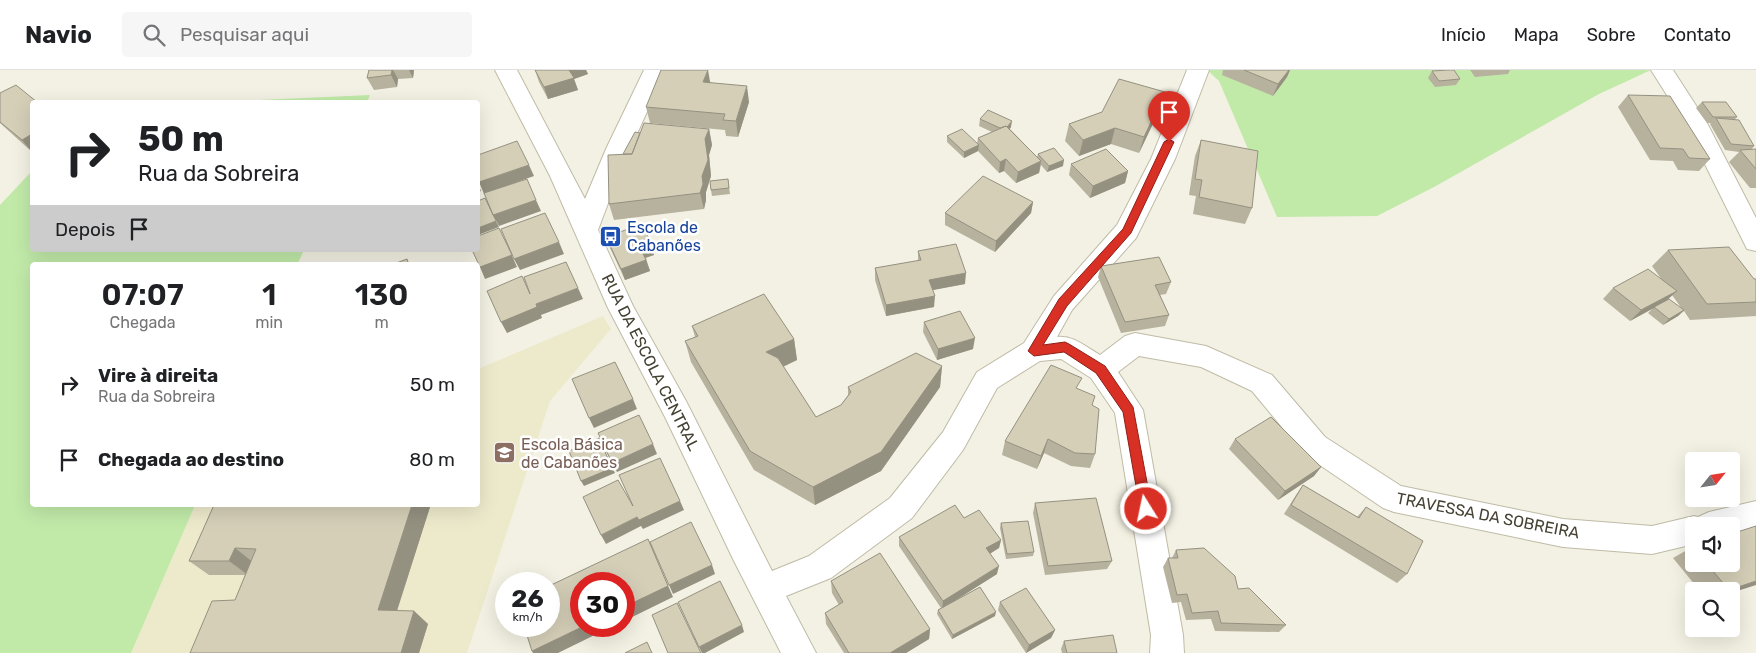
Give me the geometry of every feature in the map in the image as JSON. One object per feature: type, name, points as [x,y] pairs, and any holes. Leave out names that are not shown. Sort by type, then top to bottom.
[{"type":"street","name":"RUA DA ESCOLA CENTRAL","points":[[506,70],[562,176],[621,308],[676,410],[799,653]]},
{"type":"street","points":[[586,230],[594,204],[622,137],[655,70]]},
{"type":"street","points":[[1034,351],[1063,302],[1127,231],[1163,159],[1198,70]]},
{"type":"street","points":[[1662,70],[1695,121],[1756,242]]},
{"type":"street","name":"TRAVESSA DA SOBREIRA","points":[[1100,370],[1135,344],[1206,357],[1262,383],[1315,446],[1394,498],[1563,533],[1652,540],[1685,532]]},
{"type":"street","points":[[765,589],[820,567],[901,508],[953,442],[987,380],[1034,351],[1065,347],[1100,370],[1129,410],[1167,635],[1168,653]]},
{"type":"street","points":[[1740,519],[1756,515]]},
{"type":"shaded area","name":"Escola Básica de Cabanões","points":[[603,316],[611,329],[550,401],[467,653],[111,653],[158,507],[480,507],[480,368]]},
{"type":"green space","points":[[1207,70],[1651,70],[1599,94],[1434,187],[1377,216],[1277,217],[1219,81]]},
{"type":"green space","points":[[370,95],[368,100],[260,100]]},
{"type":"green space","points":[[30,173],[30,252],[303,252],[298,262],[30,262],[30,507],[194,507],[131,653],[0,653],[0,205]]},
{"type":"building","points":[[369,70],[392,70],[391,75],[367,78]]},
{"type":"building","points":[[535,70],[569,70],[574,78],[544,87]]},
{"type":"building","points":[[661,70],[708,70],[703,82],[747,86],[736,121],[723,120],[725,114],[646,107]]},
{"type":"building","points":[[1244,70],[1289,70],[1278,84]]},
{"type":"building","points":[[1454,70],[1460,79],[1439,81],[1432,71]]},
{"type":"building","points":[[1119,79],[1165,92],[1144,137],[1115,128],[1083,140],[1069,124],[1102,112]]},
{"type":"building","points":[[16,85],[35,100],[30,100],[30,135],[22,140],[0,122],[0,93]]},
{"type":"building","points":[[1628,95],[1670,96],[1710,159],[1689,158],[1683,149],[1660,148]]},
{"type":"building","points":[[1702,102],[1726,102],[1737,117],[1713,117]]},
{"type":"building","points":[[988,110],[1012,121],[1007,127],[1000,128],[980,119]]},
{"type":"building","points":[[1716,118],[1739,120],[1754,146],[1731,144]]},
{"type":"building","points":[[644,123],[709,129],[705,139],[708,160],[702,176],[703,184],[700,193],[609,204],[608,155],[632,154]]},
{"type":"building","points":[[1006,126],[1041,161],[1018,172],[1006,159],[1000,162],[978,138]]},
{"type":"building","points":[[962,129],[979,145],[964,152],[947,136]]},
{"type":"building","points":[[635,132],[640,133],[632,154],[623,154]]},
{"type":"building","points":[[1201,140],[1258,151],[1252,208],[1199,197],[1202,180],[1195,179]]},
{"type":"building","points":[[517,141],[529,165],[480,182],[480,154]]},
{"type":"building","points":[[1054,148],[1064,160],[1049,166],[1038,154]]},
{"type":"building","points":[[1106,149],[1128,171],[1093,186],[1071,164]]},
{"type":"building","points":[[1756,149],[1756,169],[1740,150]]},
{"type":"building","points":[[983,176],[1033,202],[996,241],[945,213]]},
{"type":"building","points":[[527,179],[536,200],[493,215],[484,193]]},
{"type":"building","points":[[728,179],[729,188],[711,190],[710,181]]},
{"type":"building","points":[[485,198],[496,221],[480,227],[480,200]]},
{"type":"building","points":[[545,213],[559,242],[514,259],[501,229]]},
{"type":"building","points":[[642,224],[651,243],[640,247],[646,260],[621,269],[606,237]]},
{"type":"building","points":[[499,228],[512,255],[480,267],[480,262],[478,262],[473,252],[480,252],[480,235]]},
{"type":"building","points":[[956,244],[966,273],[929,280],[935,296],[886,305],[875,268],[921,260],[918,251]]},
{"type":"building","points":[[1729,247],[1754,279],[1756,279],[1756,302],[1707,304],[1668,250]]},
{"type":"building","points":[[1159,257],[1171,282],[1155,285],[1169,315],[1125,322],[1101,266]]},
{"type":"building","points":[[566,262],[578,288],[536,304],[537,307],[501,322],[487,291],[522,276],[530,294],[524,277]]},
{"type":"building","points":[[1648,269],[1677,291],[1641,310],[1613,288]]},
{"type":"building","points":[[764,294],[794,339],[766,352],[778,358],[816,417],[841,405],[851,392],[848,387],[916,353],[942,366],[881,452],[813,487],[750,451],[685,341],[698,336],[692,326]]},
{"type":"building","points":[[1669,299],[1684,310],[1669,319],[1654,307]]},
{"type":"building","points":[[960,311],[975,338],[938,349],[924,322]]},
{"type":"building","points":[[615,362],[633,399],[589,418],[572,379]]},
{"type":"building","points":[[1051,365],[1082,378],[1076,388],[1095,396],[1092,405],[1099,409],[1095,454],[1075,453],[1048,439],[1041,456],[1005,441]]},
{"type":"building","points":[[639,415],[653,444],[612,463],[598,433]]},
{"type":"building","points":[[1271,417],[1321,467],[1285,491],[1235,439]]},
{"type":"building","points":[[599,438],[612,468],[581,481],[569,451]]},
{"type":"building","points":[[660,458],[680,501],[639,520],[637,517],[601,535],[583,497],[618,480],[633,506],[619,475]]},
{"type":"building","points":[[1303,485],[1359,518],[1366,507],[1423,541],[1407,574],[1291,505]]},
{"type":"building","points":[[1096,498],[1112,561],[1048,566],[1035,503]]},
{"type":"building","points":[[955,505],[964,518],[979,510],[1001,540],[986,548],[999,566],[943,601],[899,537]]},
{"type":"building","points":[[213,507],[411,507],[378,610],[414,611],[401,653],[190,653],[212,601],[235,600],[256,549],[235,548],[229,561],[189,561]]},
{"type":"building","points":[[1028,521],[1034,552],[1007,554],[1001,523]]},
{"type":"building","points":[[691,522],[712,565],[669,585],[650,542]]},
{"type":"building","points":[[1756,526],[1756,581],[1740,586],[1740,582],[1722,582],[1714,572],[1740,572],[1740,531]]},
{"type":"building","points":[[648,539],[668,586],[635,602],[635,572],[578,572]]},
{"type":"building","points":[[1204,548],[1235,576],[1238,589],[1249,588],[1286,625],[1221,623],[1218,611],[1192,613],[1187,594],[1177,595],[1168,558],[1178,558],[1176,550]]},
{"type":"building","points":[[880,553],[930,629],[890,653],[849,653],[825,613],[843,602],[831,581]]},
{"type":"building","points":[[570,576],[570,633],[532,651],[528,637],[560,637],[560,581]]},
{"type":"building","points":[[720,581],[742,625],[699,647],[678,602]]},
{"type":"building","points":[[980,587],[996,612],[953,635],[938,610]]},
{"type":"building","points":[[1026,588],[1055,630],[1029,645],[1000,602]]},
{"type":"building","points":[[677,603],[701,653],[668,653],[652,615]]},
{"type":"building","points":[[1113,635],[1117,653],[1067,653],[1064,641]]},
{"type":"building","points":[[647,642],[652,653],[625,653]]},
{"type":"place","name":"Escola de Cabanões","points":[[611,236]]},
{"type":"place","name":"Escola Básica de Cabanões","points":[[505,453]]},
{"type":"route","points":[[1146,509],[1129,410],[1100,370],[1065,347],[1034,351],[1063,302],[1127,231],[1163,159],[1169,142]]}]
